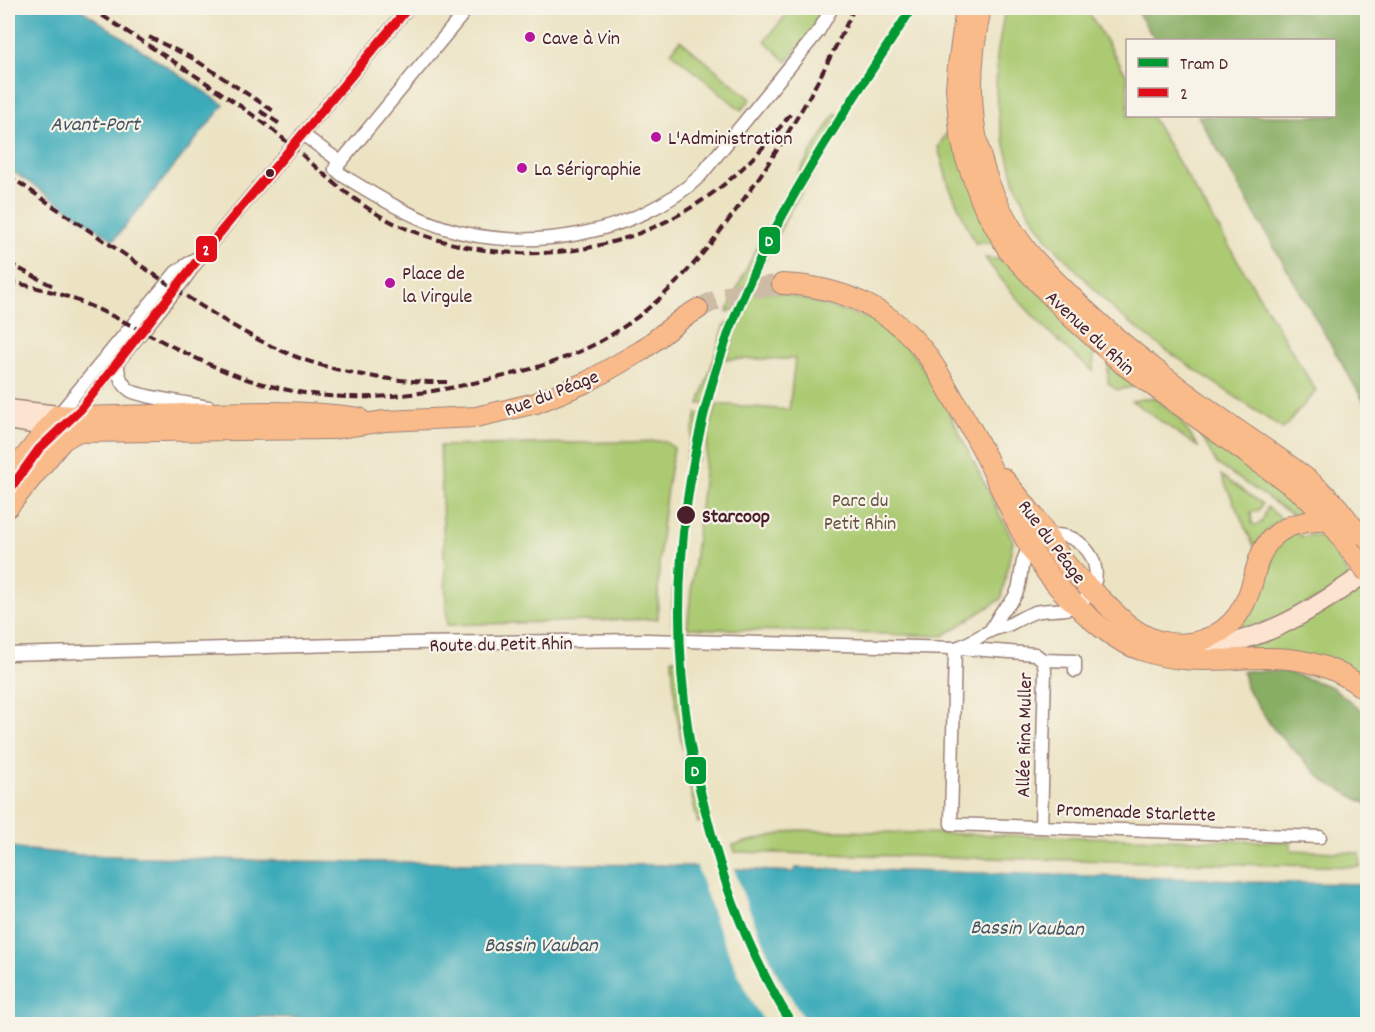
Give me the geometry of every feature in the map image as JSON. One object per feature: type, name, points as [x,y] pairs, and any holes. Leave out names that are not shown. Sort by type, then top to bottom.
[{"type":"main road","name":"Avenue du Rhin","points":[[966,8],[957,77],[960,132],[965,156],[982,203],[1009,252],[1069,315],[1124,365],[1285,480],[1319,508],[1330,521],[1358,540]]},
{"type":"main road","name":"Avenue du Rhin","points":[[981,8],[971,70],[973,123],[989,184],[1007,220],[1027,250],[1043,269],[1132,353],[1312,483],[1329,498],[1358,540],[1368,572]]},
{"type":"main road","name":"Rue du Péage","points":[[782,284],[811,286],[842,294],[866,303],[898,324],[928,356],[987,458],[1021,534],[1046,572],[1077,606],[1113,635],[1129,646],[1153,647]]},
{"type":"main road","name":"Rue du Péage","points":[[63,424],[331,429],[385,421],[477,417],[536,403],[587,382],[616,367],[698,309]]},
{"type":"main road","points":[[8,409],[63,424]]},
{"type":"main road","name":"Rue du Péage","points":[[63,424],[234,412],[331,414],[385,421]]},
{"type":"main road","points":[[8,420],[63,424]]},
{"type":"main road","points":[[8,478],[63,424]]},
{"type":"main road","points":[[8,492],[39,449],[63,424]]},
{"type":"main road","points":[[8,507],[63,440],[63,424]]},
{"type":"main road","name":"Rue du Péage","points":[[987,458],[1026,504],[1070,570],[1153,647]]},
{"type":"main road","points":[[1214,648],[1245,603],[1255,567],[1270,540],[1295,525],[1310,521],[1330,521]]},
{"type":"main road","points":[[1153,647],[1186,660],[1214,648],[1249,639],[1298,618],[1368,572]]},
{"type":"main road","points":[[1214,648],[1315,663],[1349,679],[1368,692]]},
{"type":"street","points":[[63,424],[118,363],[203,253],[408,8]]},
{"type":"street","points":[[335,169],[468,8]]},
{"type":"street","points":[[335,169],[394,206],[442,227],[460,232],[494,238],[528,239],[567,237],[608,227],[646,213],[688,188],[818,32],[832,8]]},
{"type":"street","points":[[302,134],[338,160],[335,169]]},
{"type":"street","points":[[63,424],[176,272],[203,253]]},
{"type":"street","name":"Rue du Péage","points":[[118,363],[118,372],[123,382],[136,393],[234,412]]},
{"type":"street","points":[[1030,549],[1047,537],[1068,537],[1088,549],[1096,571],[1092,590],[1088,597],[1077,606]]},
{"type":"street","name":"Route du Petit Rhin","points":[[990,631],[1014,598],[1023,560],[1030,549]]},
{"type":"street","name":"Route du Petit Rhin","points":[[8,654],[646,640],[956,648],[1029,614],[1039,611],[1064,611],[1077,606]]},
{"type":"street","name":"Allée Rina Muller","points":[[956,648],[1035,654],[1042,660],[1045,670],[1041,828]]},
{"type":"street","name":"Promenade Starlette","points":[[956,648],[951,824],[1320,837]]},
{"type":"street","points":[[1042,660],[1075,661],[1075,671]]},
{"type":"green space","points":[[792,8],[826,8],[787,62],[765,41]]},
{"type":"green space","points":[[1005,8],[1086,8],[1126,74],[1126,117],[1152,117],[1316,391],[1283,429],[1160,346],[1115,311],[1049,241],[1029,212],[1015,183],[999,121],[996,93],[997,56]]},
{"type":"green space","points":[[1135,8],[1367,8],[1367,407],[1199,117],[1336,117],[1336,39],[1154,39]]},
{"type":"green space","points":[[680,40],[751,99],[741,110],[671,52]]},
{"type":"green space","name":"Parc du Petit Rhin","points":[[836,113],[847,121],[792,207],[749,291],[783,293],[880,322],[912,352],[941,396],[1013,541],[1001,599],[943,636],[687,628],[708,435],[717,404],[789,410],[795,359],[726,359],[744,306],[727,312],[763,235]]},
{"type":"green space","points":[[952,124],[996,243],[975,243],[949,186],[938,147]]},
{"type":"green space","points":[[985,258],[1009,260],[1094,349],[1093,371],[1035,318]]},
{"type":"green space","points":[[737,319],[709,403],[699,404],[725,325]]},
{"type":"green space","points":[[1108,362],[1138,386],[1117,390],[1108,383]]},
{"type":"green space","points":[[1154,397],[1178,417],[1199,448],[1132,401]]},
{"type":"green space","points":[[697,413],[706,417],[697,461],[686,459]]},
{"type":"green space","points":[[1197,428],[1311,509],[1299,519],[1217,464]]},
{"type":"green space","points":[[664,441],[674,448],[661,533],[658,619],[447,625],[440,446]]},
{"type":"green space","points":[[1221,475],[1262,504],[1259,510],[1251,512],[1252,524],[1262,522],[1267,507],[1282,519],[1268,529],[1254,546]]},
{"type":"green space","points":[[1296,530],[1301,537],[1311,535],[1324,537],[1350,578],[1330,593],[1233,638],[1268,552]]},
{"type":"green space","points":[[673,574],[683,574],[683,623],[672,623]]},
{"type":"green space","points":[[1357,587],[1367,601],[1367,689],[1353,679],[1228,651]]},
{"type":"green space","points":[[684,658],[692,739],[710,819],[698,823],[681,741],[673,680],[672,659]]},
{"type":"green space","points":[[1243,671],[1284,671],[1332,687],[1367,715],[1367,804],[1324,781],[1272,727],[1246,687]]},
{"type":"green space","points":[[797,830],[1291,842],[1291,850],[1360,853],[1360,867],[735,852],[733,845]]},
{"type":"water","name":"Avant-Port","points":[[8,8],[79,8],[224,105],[114,240],[8,168]]},
{"type":"water","name":"Bassin Vauban","points":[[8,845],[20,849],[81,855],[283,861],[662,865],[794,872],[795,868],[1367,884],[1367,1024],[554,1024],[259,1017],[246,1018],[236,1024],[8,1024]]},
{"type":"pier","points":[[696,864],[733,866],[777,974],[807,1024],[766,1024],[752,1003],[735,967],[717,925]]},
{"type":"tunnel","points":[[698,309],[738,292],[782,284]]},
{"type":"railway","points":[[91,8],[201,79],[265,124],[345,191],[379,215],[398,225],[440,240],[483,250],[526,253],[569,251],[611,242],[652,228],[690,208],[727,182],[762,148],[792,112]]},
{"type":"railway","points":[[8,281],[74,299],[107,313],[199,360],[246,379],[319,395],[392,396],[440,390],[550,363],[583,350],[623,327],[666,293],[703,253],[737,209],[795,121],[854,8]]},
{"type":"railway","points":[[149,37],[194,59],[275,112]]},
{"type":"railway","points":[[260,111],[280,124]]},
{"type":"railway","points":[[8,175],[208,310],[243,332],[280,350],[320,365],[363,375],[407,381],[450,382]]},
{"type":"railway","points":[[8,263],[53,286]]},
{"type":"tram line","name":"D","points":[[792,1024],[764,975],[741,924],[722,872],[699,787],[689,737],[682,679],[681,561],[687,502],[697,444],[711,387],[752,276],[807,173],[912,8]]},
{"type":"transit line","name":"2","points":[[8,492],[39,449],[81,409],[203,253],[408,8]]},
{"type":"place","name":"Cave à Vin","points":[[530,37]]},
{"type":"place","name":"L'Administration","points":[[656,137]]},
{"type":"place","name":"La Sérigraphie","points":[[522,168]]},
{"type":"place","name":"Place de la Virgule","points":[[390,283]]},
{"type":"place","name":"Starcoop","points":[[686,515]]}]
